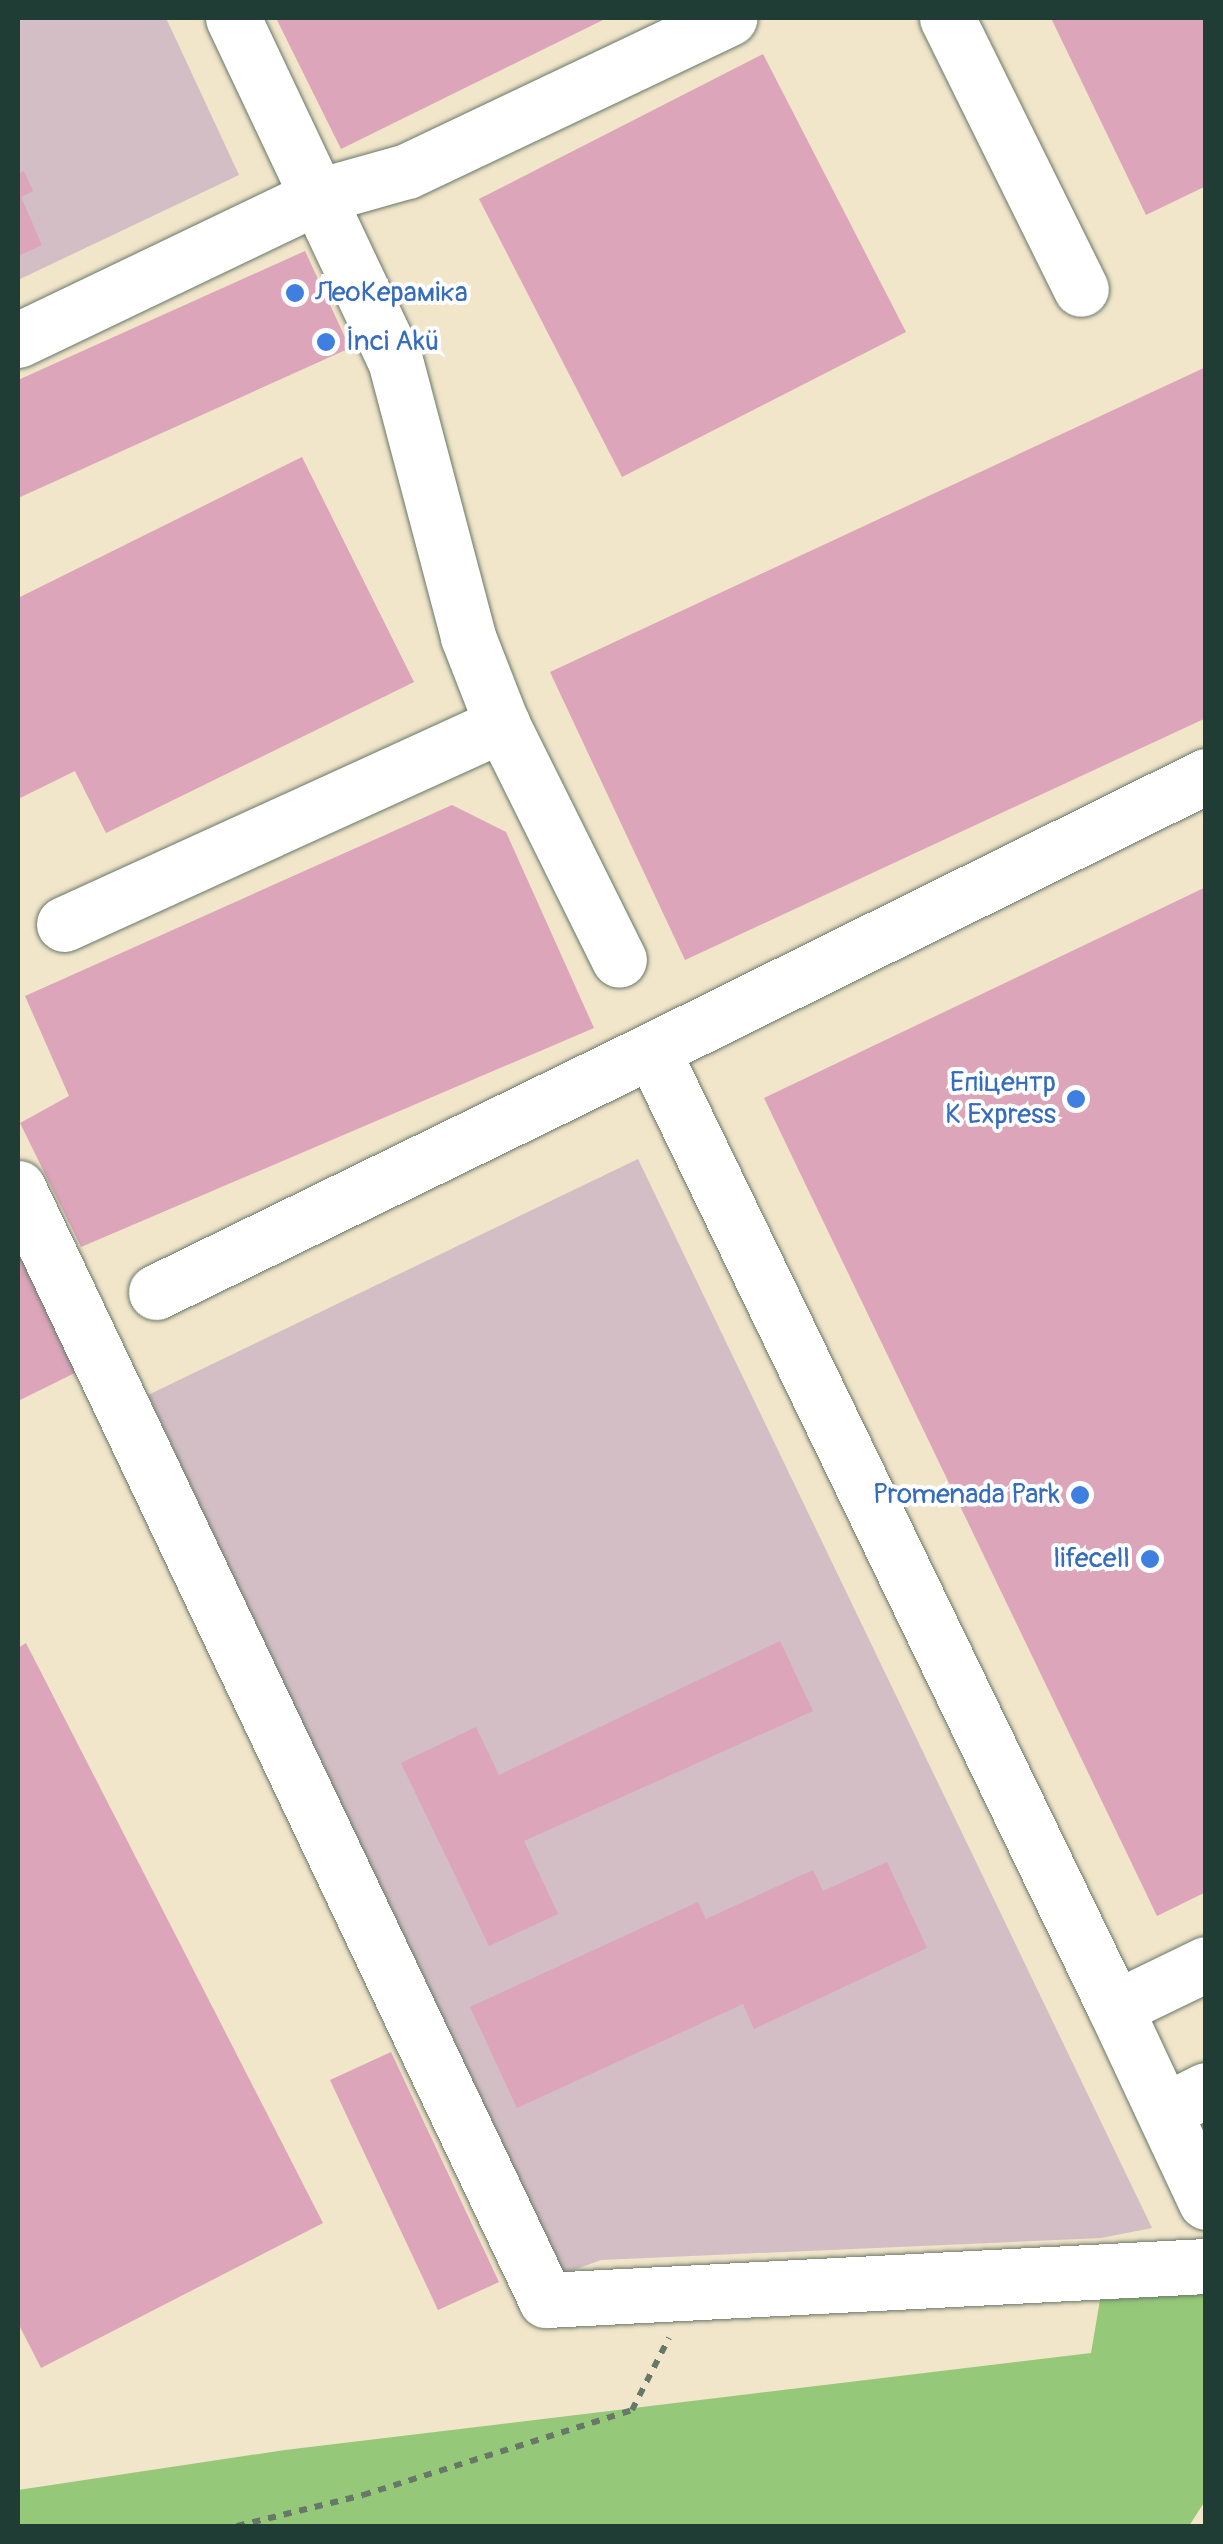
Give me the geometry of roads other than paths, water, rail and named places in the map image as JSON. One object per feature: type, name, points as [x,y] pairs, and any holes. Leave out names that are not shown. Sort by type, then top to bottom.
[{"type":"lane","points":[[234,18],[396,360],[468,637],[502,724],[619,960]]},
{"type":"lane","points":[[947,18],[1081,289]]},
{"type":"lane","points":[[18,340],[318,196],[407,172],[709,22]]},
{"type":"lane","points":[[64,924],[502,724]]},
{"type":"lane","points":[[156,1292],[1206,776]]},
{"type":"lane","points":[[652,1050],[1114,2008],[1185,2100],[1206,2202]]},
{"type":"lane","points":[[18,1188],[546,2300],[1206,2266]]},
{"type":"lane","points":[[1114,2008],[1206,1964]]},
{"type":"place","name":"ЛеоКераміка","points":[[295,293]]},
{"type":"place","name":"İnci Akü","points":[[326,342]]},
{"type":"place","name":"Епіцентр К Express","points":[[1076,1099]]},
{"type":"place","name":"Promenada Park","points":[[1080,1495]]},
{"type":"place","name":"lifecell","points":[[1150,1559]]}]
